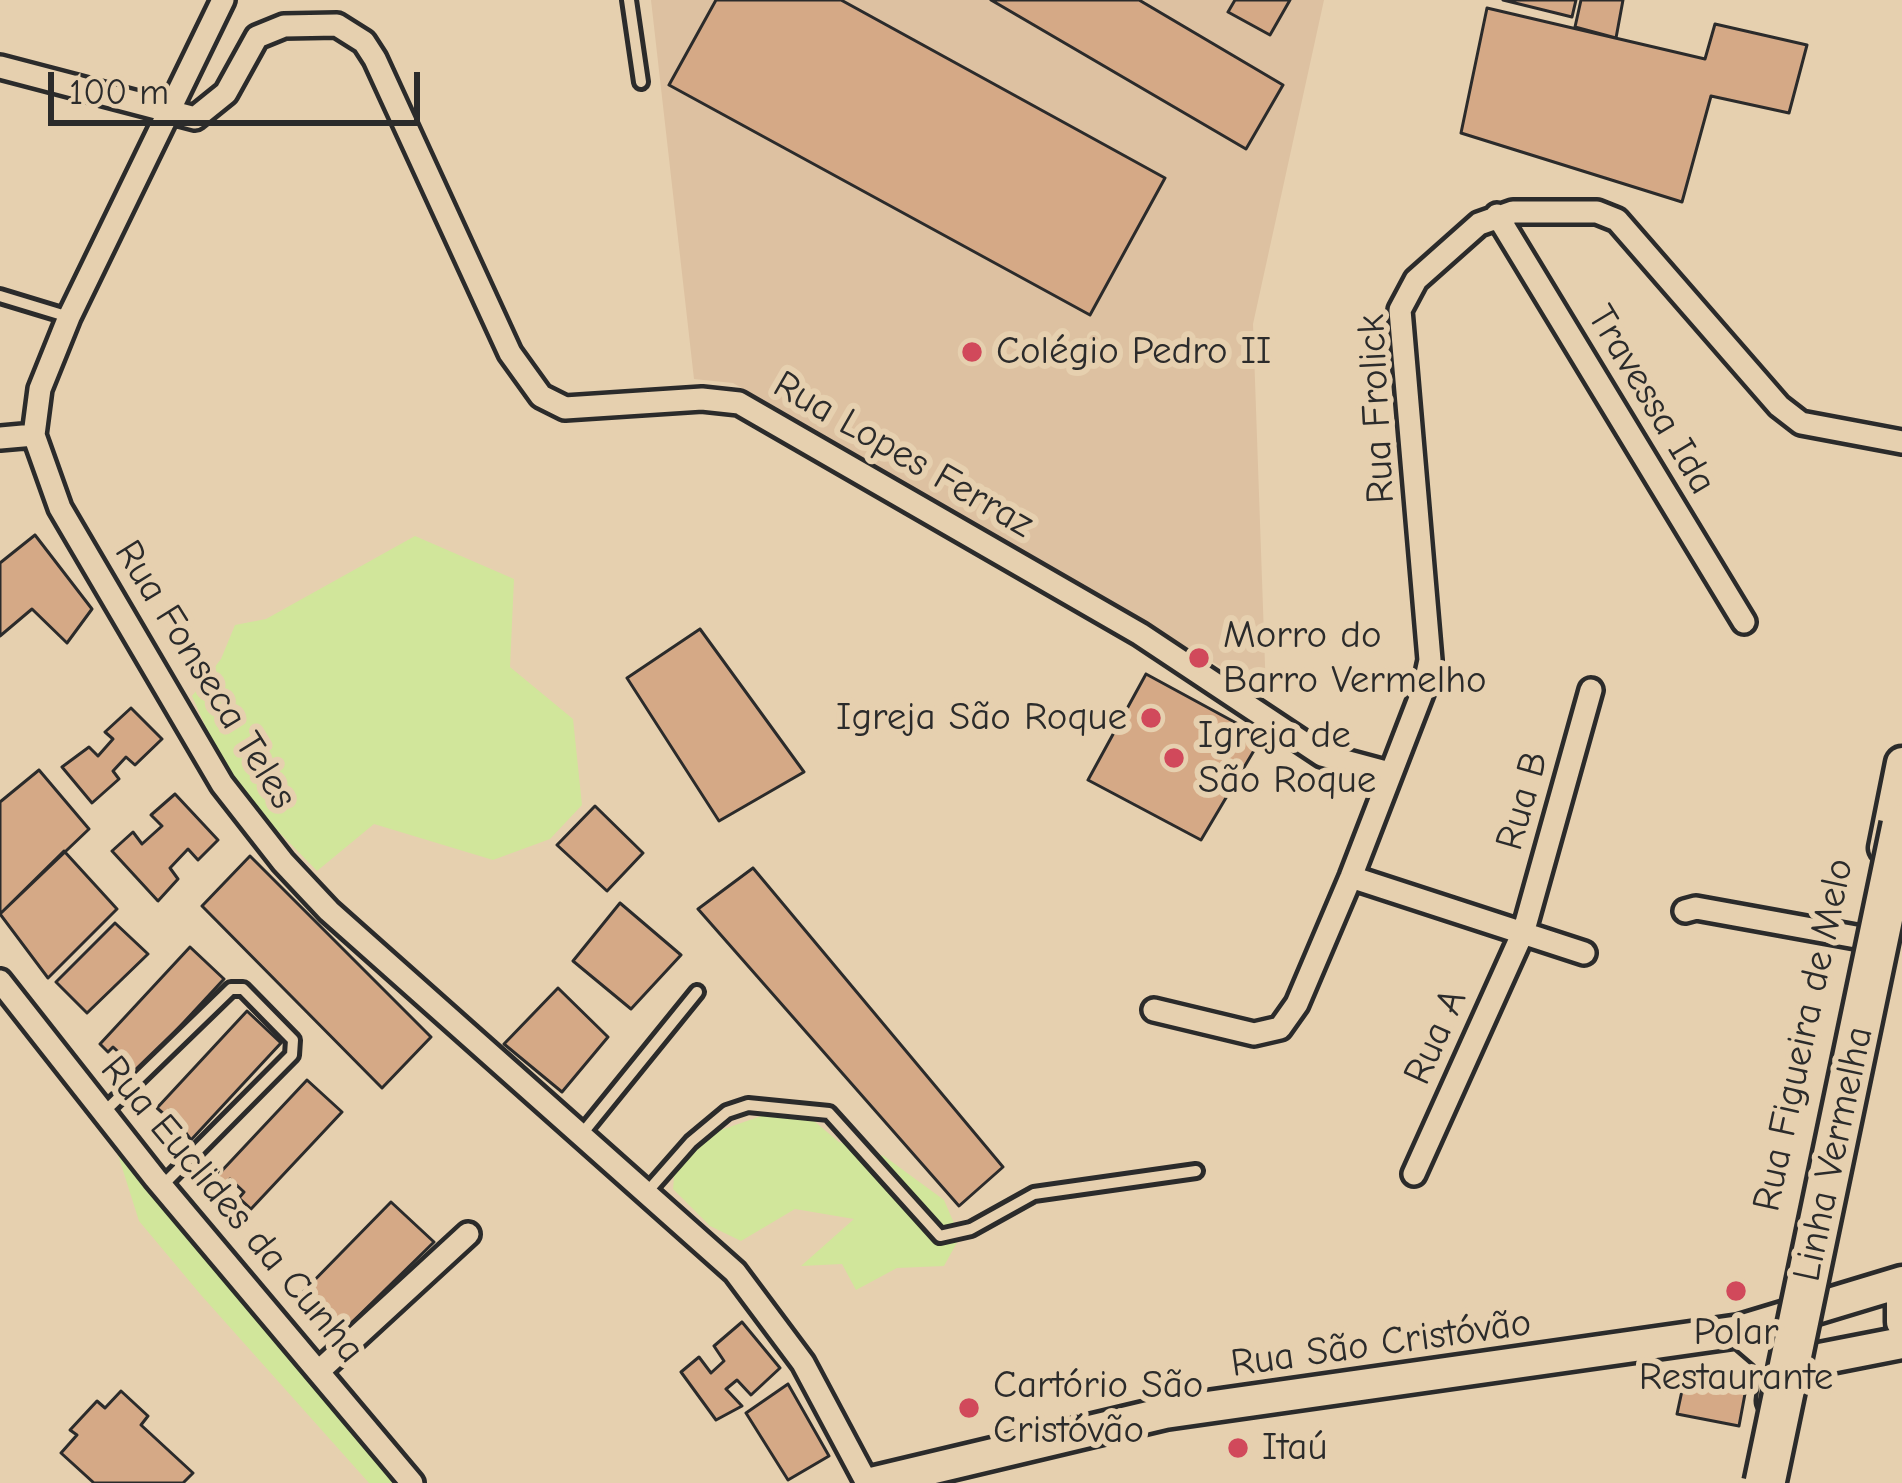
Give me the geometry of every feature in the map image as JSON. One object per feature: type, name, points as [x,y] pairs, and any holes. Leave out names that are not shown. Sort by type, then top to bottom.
[{"type":"highway","name":"Linha Vermelha","points":[[1764,1483],[1902,825]]},
{"type":"highway","name":"Linha Vermelha","points":[[1764,1483],[1902,841]]},
{"type":"street","points":[[0,438],[34,435],[40,389],[69,317],[223,0]]},
{"type":"street","name":"Rua Lopes Ferraz","points":[[167,114],[195,118],[212,110],[257,37],[284,26],[320,23],[351,32],[375,59],[510,353],[541,396],[566,408],[702,398],[739,403],[1140,634],[1322,755],[1389,773]]},
{"type":"street","points":[[0,67],[167,114]]},
{"type":"street","points":[[1497,215],[1597,212],[1617,220],[1779,406],[1801,423],[1902,442]]},
{"type":"street","name":"Rua Frolick","points":[[1154,1010],[1254,1034],[1280,1028],[1297,1004],[1352,877],[1424,688],[1430,659],[1400,310],[1416,280],[1465,235],[1497,215]]},
{"type":"street","name":"Travessa Ida","points":[[1497,215],[1744,622]]},
{"type":"street","name":"Rua Fonseca Teles","points":[[34,435],[60,508],[222,784],[259,831],[329,911],[735,1272],[803,1363],[869,1483]]},
{"type":"street","name":"Rua B","points":[[1524,930],[1591,690]]},
{"type":"street","name":"Rua Figueira de Melo","points":[[1771,1319],[1788,1289],[1902,763]]},
{"type":"street","points":[[1352,877],[1584,953]]},
{"type":"street","points":[[1685,911],[1696,908],[1867,939]]},
{"type":"street","name":"Rua A","points":[[1414,1174],[1524,930]]},
{"type":"street","name":"Rua Euclides da Cunha","points":[[0,981],[162,1186],[412,1483]]},
{"type":"street","points":[[319,1371],[468,1234]]},
{"type":"street","name":"Rua São Cristóvão","points":[[869,1483],[1165,1414],[1740,1331],[1902,1282]]},
{"type":"street","points":[[1902,1293],[1902,1322]]},
{"type":"street","points":[[1740,1331],[1768,1355],[1776,1388],[1764,1483]]},
{"type":"street","points":[[1776,1388],[1820,1359],[1902,1342]]},
{"type":"lane","points":[[629,0],[641,82]]},
{"type":"lane","points":[[0,296],[69,317]]},
{"type":"lane","points":[[103,1113],[231,988],[243,989],[293,1040],[292,1055],[162,1186]]},
{"type":"lane","points":[[581,1135],[697,992]]},
{"type":"lane","points":[[647,1192],[691,1142],[727,1112],[748,1105],[829,1113],[940,1236],[971,1229],[1034,1194],[1196,1171]]},
{"type":"shaded area","name":"Colégio Pedro II","points":[[651,0],[1324,0],[1253,324],[1266,693],[733,383],[694,379]]},
{"type":"green space","points":[[415,536],[514,579],[510,667],[573,719],[582,805],[550,839],[493,860],[374,824],[317,871],[230,782],[192,696],[221,659],[235,625],[266,619]]},
{"type":"green space","points":[[767,1114],[814,1121],[839,1142],[884,1156],[944,1200],[960,1237],[944,1266],[897,1268],[856,1290],[842,1264],[801,1266],[854,1219],[795,1209],[741,1241],[710,1226],[673,1189],[675,1166],[715,1132]]},
{"type":"green space","points":[[106,1117],[424,1483],[369,1483],[201,1295],[139,1221]]},
{"type":"building","points":[[716,0],[841,0],[1165,178],[1090,315],[669,85]]},
{"type":"building","points":[[991,0],[1139,0],[1283,85],[1246,149]]},
{"type":"building","points":[[1235,0],[1290,0],[1270,35],[1228,12]]},
{"type":"building","points":[[1503,0],[1576,0],[1572,17]]},
{"type":"building","points":[[1581,0],[1623,0],[1616,38],[1575,27]]},
{"type":"building","points":[[1487,8],[1705,59],[1715,24],[1807,45],[1789,113],[1711,96],[1682,202],[1461,133]]},
{"type":"building","points":[[35,535],[92,609],[67,643],[32,609],[0,636],[0,563]]},
{"type":"building","points":[[700,629],[804,772],[719,821],[627,678]]},
{"type":"building","name":"Igreja de São Roque","points":[[1146,674],[1262,737],[1201,840],[1088,780]]},
{"type":"building","points":[[131,708],[162,739],[135,765],[126,757],[113,771],[119,779],[92,803],[62,767],[89,747],[98,756],[113,739],[105,732]]},
{"type":"building","points":[[39,770],[89,829],[0,914],[0,802]]},
{"type":"building","points":[[175,794],[218,840],[198,860],[188,849],[170,868],[178,879],[158,901],[112,851],[133,832],[142,844],[162,826],[151,815]]},
{"type":"building","points":[[595,806],[643,853],[607,891],[557,845]]},
{"type":"building","points":[[64,851],[117,909],[48,978],[0,914]]},
{"type":"building","points":[[250,856],[431,1037],[382,1088],[202,906]]},
{"type":"building","points":[[753,868],[1003,1167],[959,1206],[698,909]]},
{"type":"building","points":[[620,903],[681,955],[631,1009],[573,961]]},
{"type":"building","points":[[115,923],[148,954],[87,1013],[56,982]]},
{"type":"building","points":[[190,947],[224,979],[134,1076],[122,1065],[127,1060],[113,1047],[108,1052],[100,1044]]},
{"type":"building","points":[[558,988],[608,1037],[562,1092],[504,1044]]},
{"type":"building","points":[[247,1011],[281,1043],[191,1140],[169,1110],[165,1115],[157,1108]]},
{"type":"building","points":[[307,1080],[342,1112],[251,1209],[239,1198],[244,1192],[230,1179],[225,1185],[216,1177]]},
{"type":"building","points":[[391,1202],[434,1242],[336,1338],[296,1299]]},
{"type":"building","points":[[742,1322],[780,1368],[751,1395],[737,1380],[726,1389],[742,1406],[716,1420],[681,1372],[699,1357],[711,1373],[724,1361],[714,1346]]},
{"type":"building","points":[[1686,1372],[1747,1383],[1739,1426],[1677,1414]]},
{"type":"building","points":[[788,1384],[829,1456],[788,1480],[746,1413]]},
{"type":"building","points":[[121,1391],[148,1416],[141,1425],[193,1473],[183,1483],[94,1483],[61,1453],[77,1435],[70,1430],[97,1401],[105,1408]]},
{"type":"place","name":"Colégio Pedro II","points":[[972,352]]},
{"type":"place","name":"Morro do Barro Vermelho","points":[[1199,658]]},
{"type":"place","name":"Igreja São Roque","points":[[1151,718]]},
{"type":"place","name":"Igreja de São Roque","points":[[1174,758]]},
{"type":"place","name":"Polar Restaurante","points":[[1736,1291]]},
{"type":"place","name":"Cartório São Cristóvão","points":[[969,1408]]},
{"type":"place","name":"Itaú","points":[[1238,1448]]}]
